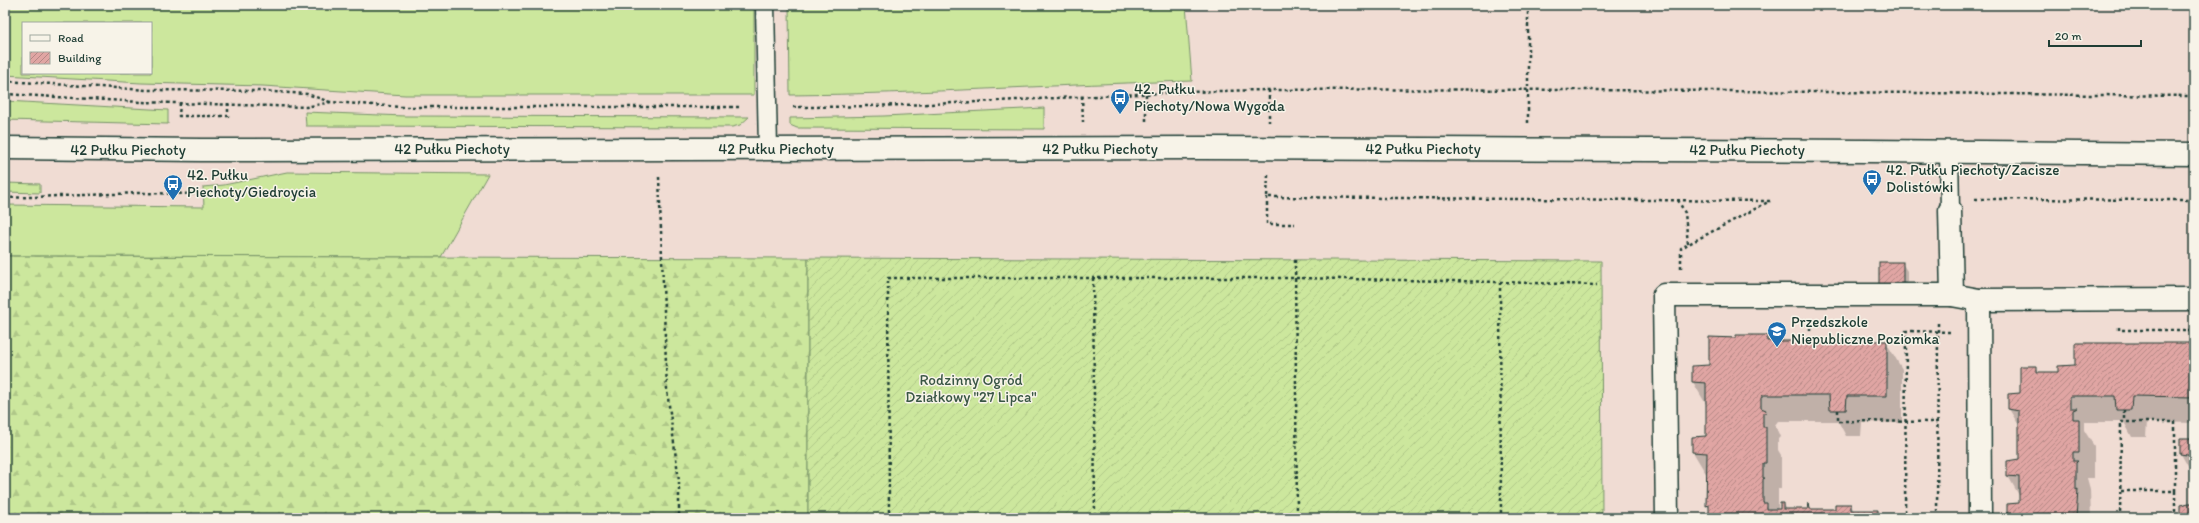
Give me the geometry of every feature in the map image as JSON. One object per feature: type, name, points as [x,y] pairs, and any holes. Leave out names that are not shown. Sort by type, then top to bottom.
[{"type":"street","name":"42 Pułku Piechoty","points":[[5,148],[209,150],[658,148],[1528,150],[2194,154]]},
{"type":"street","points":[[1945,295],[1959,204]]},
{"type":"street","points":[[1667,518],[1664,296],[1945,295],[1979,300],[2194,299]]},
{"type":"street","points":[[1979,300],[1980,518]]},
{"type":"lane","points":[[765,5],[768,149]]},
{"type":"lane","points":[[1949,152],[1959,204]]},
{"type":"path","points":[[1528,5],[1528,150]]},
{"type":"path","points":[[5,81],[148,90],[293,93],[307,94],[331,102],[401,107],[746,107]]},
{"type":"path","points":[[1269,90],[1269,128]]},
{"type":"path","points":[[791,107],[971,103],[1082,96],[1269,90],[2194,96]]},
{"type":"path","points":[[5,94],[180,103],[228,103],[306,107],[331,102]]},
{"type":"path","points":[[1138,121],[1146,121],[1146,94]]},
{"type":"path","points":[[1082,96],[1083,122],[1091,122]]},
{"type":"path","points":[[180,103],[179,116],[228,116],[228,103]]},
{"type":"path","points":[[658,148],[666,390],[679,481],[679,518]]},
{"type":"path","points":[[1268,176],[1267,224],[1295,224]]},
{"type":"path","points":[[5,198],[140,193],[201,194]]},
{"type":"path","points":[[1268,197],[1771,201],[1681,248],[1681,270]]},
{"type":"path","points":[[1678,200],[1685,213],[1688,244]]},
{"type":"path","points":[[1959,204],[2194,200]]},
{"type":"path","points":[[1295,260],[1298,518]]},
{"type":"path","points":[[889,518],[888,278],[1296,278],[1597,285]]},
{"type":"path","points":[[1093,278],[1095,518]]},
{"type":"path","points":[[1500,282],[1501,518]]},
{"type":"path","points":[[1937,518],[1938,332],[1945,295]]},
{"type":"path","points":[[2118,321],[2118,330],[2194,330]]},
{"type":"path","points":[[1810,326],[1810,331]]},
{"type":"path","points":[[1905,518],[1906,331],[1980,332]]},
{"type":"path","points":[[1838,410],[1838,421],[1938,422]]},
{"type":"path","points":[[2124,410],[2124,422]]},
{"type":"path","points":[[2120,518],[2120,422],[2175,422],[2175,518]]},
{"type":"path","points":[[2175,446],[2180,446]]},
{"type":"path","points":[[2120,491],[2175,491]]},
{"type":"path","points":[[2175,513],[2180,513]]},
{"type":"green space","points":[[5,5],[754,5],[754,95],[405,95],[263,86],[141,83],[5,75]]},
{"type":"green space","points":[[789,5],[1186,5],[1192,81],[890,93],[790,95]]},
{"type":"green space","points":[[5,101],[168,110],[168,124],[5,120]]},
{"type":"green space","points":[[1044,108],[1044,129],[797,128],[790,125],[790,118],[884,116]]},
{"type":"green space","points":[[305,112],[405,116],[749,117],[740,125],[732,127],[306,126]]},
{"type":"green space","points":[[287,172],[488,174],[441,257],[5,256],[5,205],[204,207],[203,187],[224,185]]},
{"type":"green space","points":[[5,183],[40,184],[40,193],[5,192]]},
{"type":"green space","points":[[5,256],[808,258],[808,518],[5,518]]},
{"type":"green space","name":"Rodzinny Ogród Działkowy \"27 Lipca\"","points":[[808,258],[1601,261],[1602,518],[808,518]]},
{"type":"building","points":[[1879,262],[1903,262],[1903,285],[1879,285]]},
{"type":"building","points":[[1736,335],[1767,335],[1767,341],[1887,341],[1887,396],[1847,396],[1846,410],[1830,410],[1829,395],[1763,395],[1761,398],[1761,408],[1766,410],[1765,413],[1763,413],[1763,427],[1766,427],[1766,463],[1763,463],[1763,478],[1765,478],[1763,479],[1763,503],[1767,503],[1767,509],[1780,509],[1780,503],[1783,503],[1783,509],[1808,509],[1809,503],[1810,509],[1835,509],[1835,504],[1851,504],[1851,510],[1878,510],[1878,518],[1709,518],[1709,505],[1706,506],[1707,453],[1692,452],[1692,437],[1706,436],[1706,383],[1692,382],[1692,366],[1709,365],[1709,337],[1736,338]]},
{"type":"building","points":[[2075,343],[2194,343],[2194,397],[2132,396],[2131,410],[2116,410],[2115,396],[2070,396],[2070,408],[2078,408],[2073,410],[2073,419],[2079,419],[2079,452],[2073,452],[2073,461],[2078,461],[2076,463],[2076,490],[2078,489],[2076,518],[2007,518],[2007,504],[2019,503],[2019,477],[2007,476],[2007,461],[2019,459],[2019,411],[2008,409],[2008,394],[2020,393],[2020,366],[2037,366],[2037,372],[2058,372],[2058,366],[2075,365]]},
{"type":"building","points":[[2180,438],[2194,438],[2194,456],[2180,454]]},
{"type":"building","points":[[2194,503],[2194,518],[2180,518],[2180,505]]},
{"type":"place","name":"42. Pułku Piechoty/Nowa Wygoda","points":[[1120,115]]},
{"type":"place","name":"42. Pułku Piechoty/Zacisze Dolistówki","points":[[1872,196]]},
{"type":"place","name":"42. Pułku Piechoty/Giedroycia","points":[[173,201]]},
{"type":"place","name":"Przedszkole Niepubliczne Poziomka","points":[[1777,348]]}]
